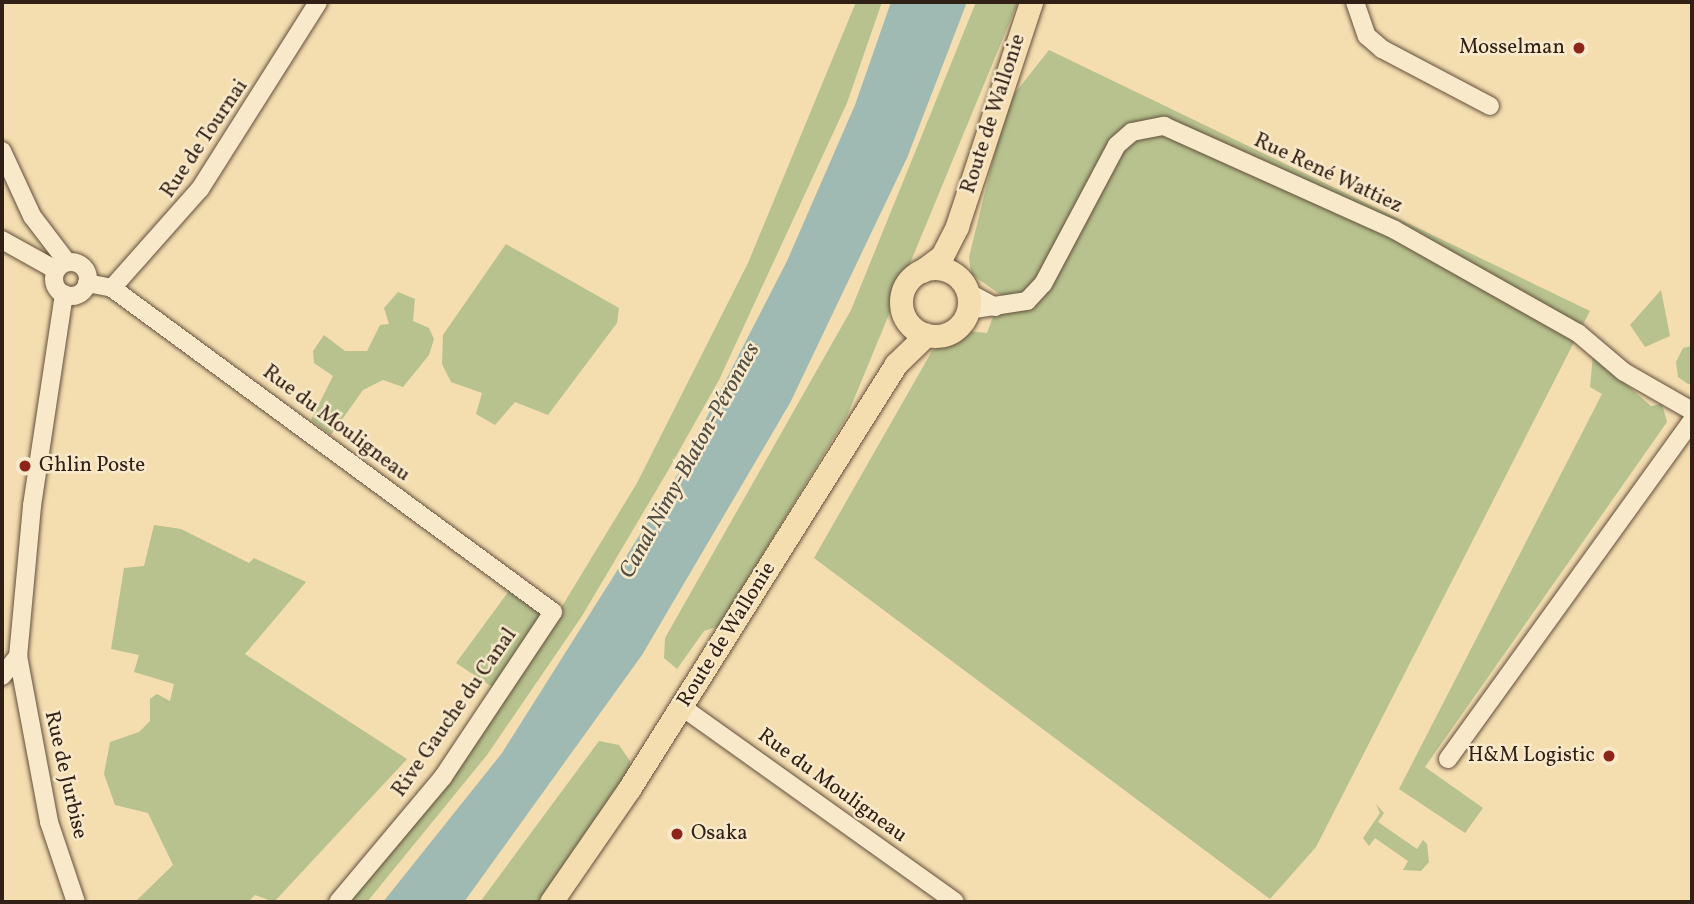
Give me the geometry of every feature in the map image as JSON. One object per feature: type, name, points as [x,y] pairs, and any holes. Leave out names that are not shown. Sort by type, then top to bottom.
[{"type":"main road","name":"Route de Wallonie","points":[[957,226],[1031,2]]},
{"type":"main road","points":[[896,363],[905,338],[902,293],[922,271],[942,256],[957,226]]},
{"type":"main road","points":[[896,363],[926,335],[947,334],[966,295],[956,261],[957,226]]},
{"type":"main road","points":[[922,271],[949,271],[966,295]]},
{"type":"main road","points":[[903,314],[926,335]]},
{"type":"main road","name":"Route de Wallonie","points":[[551,902],[682,707],[896,363]]},
{"type":"street","name":"Rue de Tournai","points":[[112,288],[200,189],[318,2]]},
{"type":"street","points":[[1355,2],[1367,36],[1382,49],[1490,106]]},
{"type":"street","name":"Rue René Wattiez","points":[[966,295],[995,307],[1027,300],[1043,284],[1117,145],[1132,132],[1164,126],[1395,230],[1578,333],[1624,372],[1692,411]]},
{"type":"street","points":[[2,151],[32,216],[62,266]]},
{"type":"street","points":[[2,240],[62,266],[82,266],[87,283],[80,293],[64,294],[55,286],[62,266]]},
{"type":"street","name":"Rue du Mouligneau","points":[[87,283],[112,288],[553,612]]},
{"type":"street","name":"Rue de Jurbise","points":[[64,294],[32,506],[18,656],[49,822],[76,902]]},
{"type":"street","points":[[1448,759],[1692,421]]},
{"type":"street","name":"Rive Gauche du Canal","points":[[338,902],[443,777],[553,612]]},
{"type":"street","points":[[2,676],[18,656]]},
{"type":"street","name":"Rue du Mouligneau","points":[[682,707],[955,902]]},
{"type":"green space","points":[[856,2],[882,2],[847,103],[719,380],[666,474],[582,616],[487,755],[367,902],[338,902],[500,692],[456,663],[514,584],[553,611],[561,608],[637,483],[748,263]]},
{"type":"green space","points":[[976,2],[1018,2],[847,416],[719,626],[704,631],[677,669],[664,658],[665,638],[851,310]]},
{"type":"green space","points":[[1049,50],[1590,311],[1316,847],[1270,899],[814,558],[932,351],[968,331],[987,333],[1001,295],[971,274],[969,257],[1007,103]]},
{"type":"green space","points":[[506,244],[619,308],[617,323],[548,415],[515,402],[495,425],[476,414],[482,393],[451,382],[442,364],[443,335]]},
{"type":"green space","points":[[1661,290],[1670,336],[1645,347],[1630,325]]},
{"type":"green space","points":[[398,292],[415,299],[413,321],[429,328],[434,339],[429,355],[403,387],[383,380],[363,390],[331,435],[311,420],[333,376],[314,363],[313,351],[324,335],[345,351],[367,351],[380,325],[389,324],[384,308]]},
{"type":"green space","points":[[1692,346],[1692,384],[1688,384],[1678,377],[1676,362],[1683,348]]},
{"type":"green space","points":[[1593,355],[1651,406],[1662,404],[1667,422],[1425,767],[1483,808],[1465,833],[1399,789],[1602,394],[1590,387]]},
{"type":"green space","points":[[154,525],[181,529],[249,563],[254,558],[306,582],[245,654],[407,759],[274,902],[255,895],[248,902],[135,902],[173,865],[148,813],[115,805],[104,774],[110,742],[139,732],[150,721],[150,699],[157,694],[170,701],[174,684],[134,672],[139,655],[111,649],[124,568],[144,566]]},
{"type":"green space","points":[[599,741],[619,745],[630,761],[629,789],[551,902],[480,902]]},
{"type":"green space","points":[[1376,804],[1384,813],[1378,822],[1417,849],[1423,840],[1427,844],[1429,862],[1421,871],[1403,870],[1408,861],[1375,838],[1369,846],[1363,838],[1380,813]]},
{"type":"water","name":"Canal Nimy-Blaton-Péronnes","points":[[891,2],[967,2],[907,158],[790,403],[642,655],[464,902],[383,902],[502,753],[675,479],[787,261],[855,105]]},
{"type":"place","name":"Mosselman","points":[[1579,48]]},
{"type":"place","name":"Ghlin Poste","points":[[25,466]]},
{"type":"place","name":"H&M Logistic","points":[[1609,756]]},
{"type":"place","name":"Osaka","points":[[677,834]]}]
